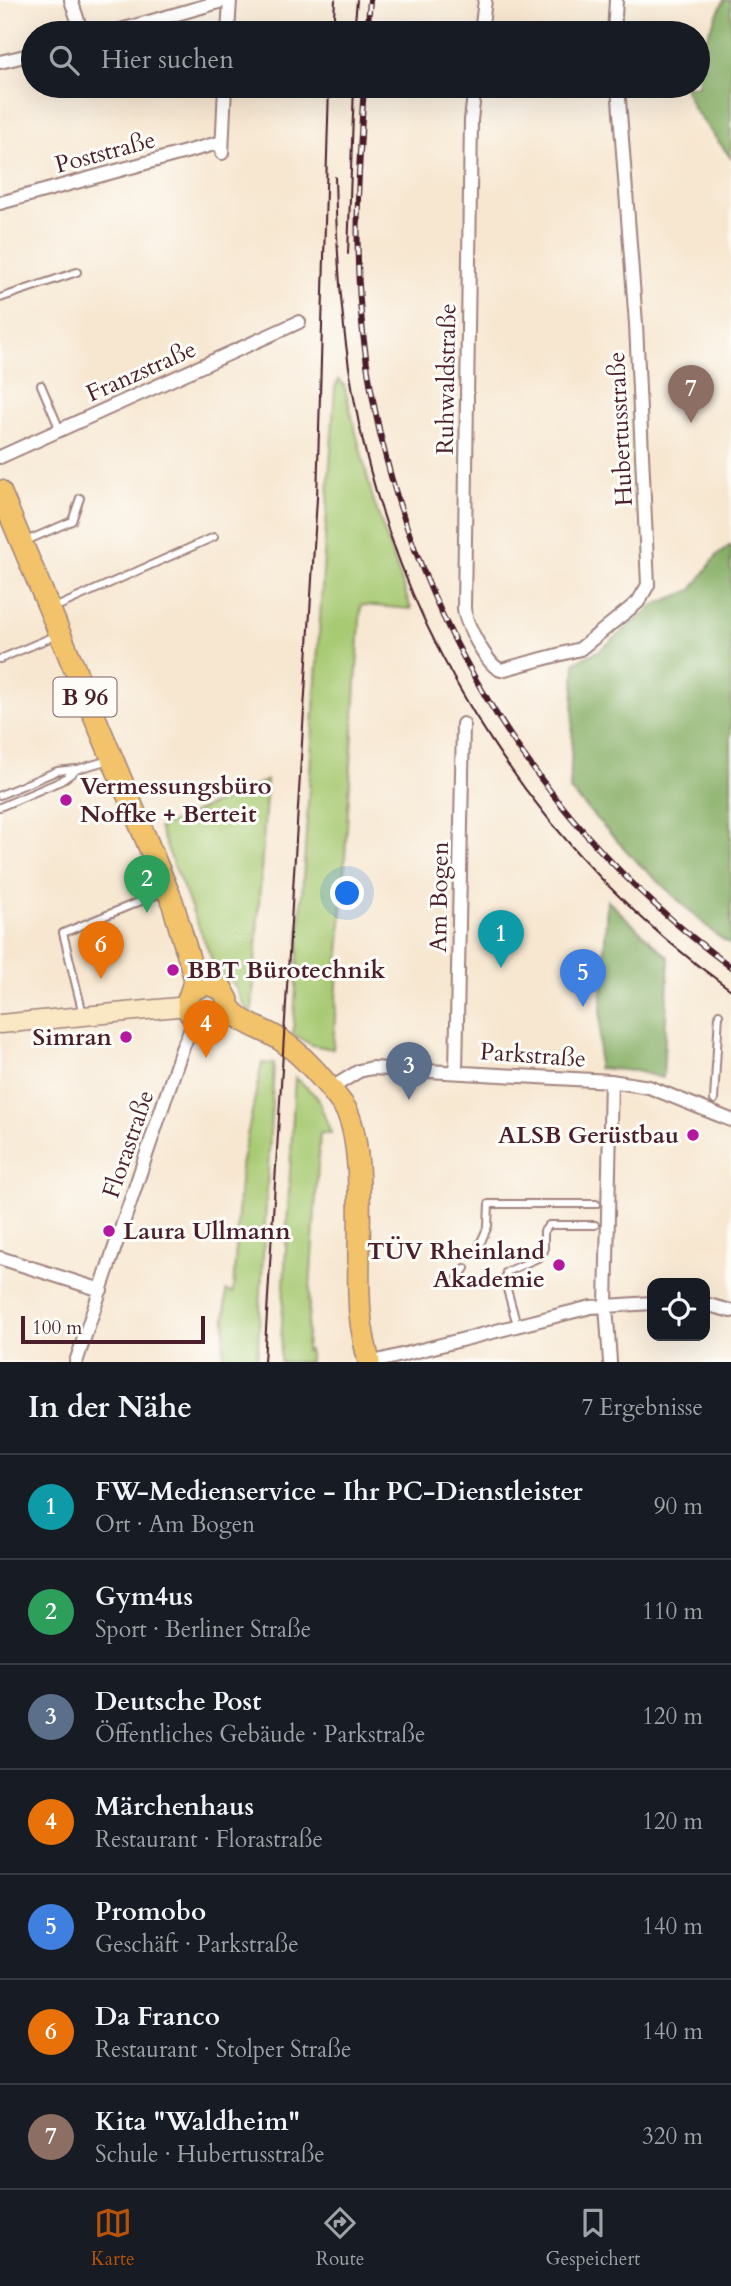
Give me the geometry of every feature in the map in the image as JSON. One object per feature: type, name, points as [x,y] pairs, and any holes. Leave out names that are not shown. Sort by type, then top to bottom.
[{"type":"main road","name":"B 96","points":[[0,491],[169,896],[173,916],[194,973],[198,1010],[300,1058]]},
{"type":"main road","name":"B 96","points":[[169,896],[181,912],[208,975],[226,994],[228,1006],[238,1018],[279,1039],[312,1066],[332,1091],[346,1144],[356,1164],[360,1328],[369,1362]]},
{"type":"main road","points":[[198,1010],[207,984],[216,986]]},
{"type":"main road","points":[[0,1024],[83,1016],[198,1010],[224,1017],[228,1006]]},
{"type":"street","points":[[71,0],[78,21]]},
{"type":"street","points":[[153,21],[228,0],[228,21]]},
{"type":"street","points":[[482,21],[485,0]]},
{"type":"street","points":[[615,21],[616,0]]},
{"type":"street","points":[[0,62],[21,57]]},
{"type":"street","name":"Poststraße","points":[[0,203],[222,148],[224,98]]},
{"type":"street","name":"Ruhwaldstraße","points":[[474,98],[471,120],[464,608],[466,620],[492,666]]},
{"type":"street","name":"Hubertusstraße","points":[[492,666],[500,670],[580,649],[638,602],[648,585],[636,324],[619,98]]},
{"type":"street","name":"Franzstraße","points":[[0,457],[299,322]]},
{"type":"street","name":"Am Bogen","points":[[456,1071],[463,724]]},
{"type":"street","name":"Florastraße","points":[[76,1362],[182,1049],[198,1010]]},
{"type":"street","name":"Parkstraße","points":[[332,1091],[368,1068],[611,1081],[649,1087],[731,1120]]},
{"type":"street","points":[[610,1362],[606,1305],[611,1081]]},
{"type":"street","points":[[0,1258],[101,1290]]},
{"type":"street","points":[[374,1362],[606,1305],[647,1303]]},
{"type":"street","points":[[710,1305],[731,1311]]},
{"type":"lane","points":[[0,298],[77,272]]},
{"type":"lane","points":[[41,385],[60,430]]},
{"type":"lane","points":[[21,544],[72,522],[80,498]]},
{"type":"lane","points":[[49,610],[214,537]]},
{"type":"lane","points":[[0,659],[59,634]]},
{"type":"lane","points":[[0,795],[57,771],[111,759]]},
{"type":"lane","points":[[0,807],[61,781],[78,768]]},
{"type":"lane","points":[[83,1016],[63,933],[169,896]]},
{"type":"lane","points":[[714,1100],[719,1014]]},
{"type":"lane","points":[[480,1244],[488,1226],[489,1204],[596,1204]]},
{"type":"lane","points":[[515,1318],[506,1272],[538,1258],[544,1251],[544,1231],[549,1225],[595,1225]]},
{"type":"lane","points":[[459,1283],[457,1280],[465,1268]]},
{"type":"green space","points":[[724,0],[731,0],[731,158],[693,108],[689,98],[710,98],[710,29]]},
{"type":"green space","points":[[339,380],[344,385],[373,499],[411,609],[361,605],[333,1049],[312,1045],[293,1034],[335,387]]},
{"type":"green space","points":[[731,545],[731,945],[716,935],[635,860],[570,790],[575,662],[600,650],[656,604],[692,590],[717,555]]},
{"type":"green space","points":[[267,780],[252,1012],[246,1008],[231,981],[217,972],[159,828]]},
{"type":"green space","points":[[607,900],[669,958],[663,1078],[635,1071],[598,1068]]},
{"type":"green space","points":[[262,1063],[274,1064],[257,1362],[223,1362],[226,1291],[233,1293],[241,1166]]},
{"type":"green space","points":[[295,1077],[317,1097],[331,1133],[320,1133],[306,1351],[309,1350],[309,1362],[280,1362]]},
{"type":"tram line","points":[[334,21],[335,0]]},
{"type":"tram line","points":[[355,21],[357,0]]},
{"type":"tram line","points":[[264,1362],[317,498],[329,98]]},
{"type":"tram line","points":[[348,254],[354,98]]},
{"type":"tram line","points":[[335,177],[341,301],[359,424],[381,508],[411,590],[448,668],[492,742],[543,812],[600,877],[662,936],[731,990]]},
{"type":"railway","points":[[368,21],[370,0]]},
{"type":"railway","points":[[363,98],[358,228],[361,313],[375,409],[399,503],[433,594],[476,680],[528,761],[588,836],[656,905],[731,967]]},
{"type":"place","name":"Kita \"Waldheim\"","points":[[691,423]]},
{"type":"place","name":"Vermessungsbüro Noffke + Berteit","points":[[66,800]]},
{"type":"place","name":"Gym4us","points":[[147,913]]},
{"type":"place","name":"FW-Medienservice - Ihr PC-Dienstleister","points":[[501,968]]},
{"type":"place","name":"BBT Bürotechnik","points":[[173,970]]},
{"type":"place","name":"Da Franco","points":[[101,979]]},
{"type":"place","name":"Promobo","points":[[583,1007]]},
{"type":"place","name":"Simran","points":[[126,1037]]},
{"type":"place","name":"Märchenhaus","points":[[206,1058]]},
{"type":"place","name":"Deutsche Post","points":[[409,1100]]},
{"type":"place","name":"ALSB Gerüstbau","points":[[693,1135]]},
{"type":"place","name":"Laura Ullmann","points":[[109,1231]]},
{"type":"place","name":"TÜV Rheinland Akademie","points":[[559,1265]]}]
